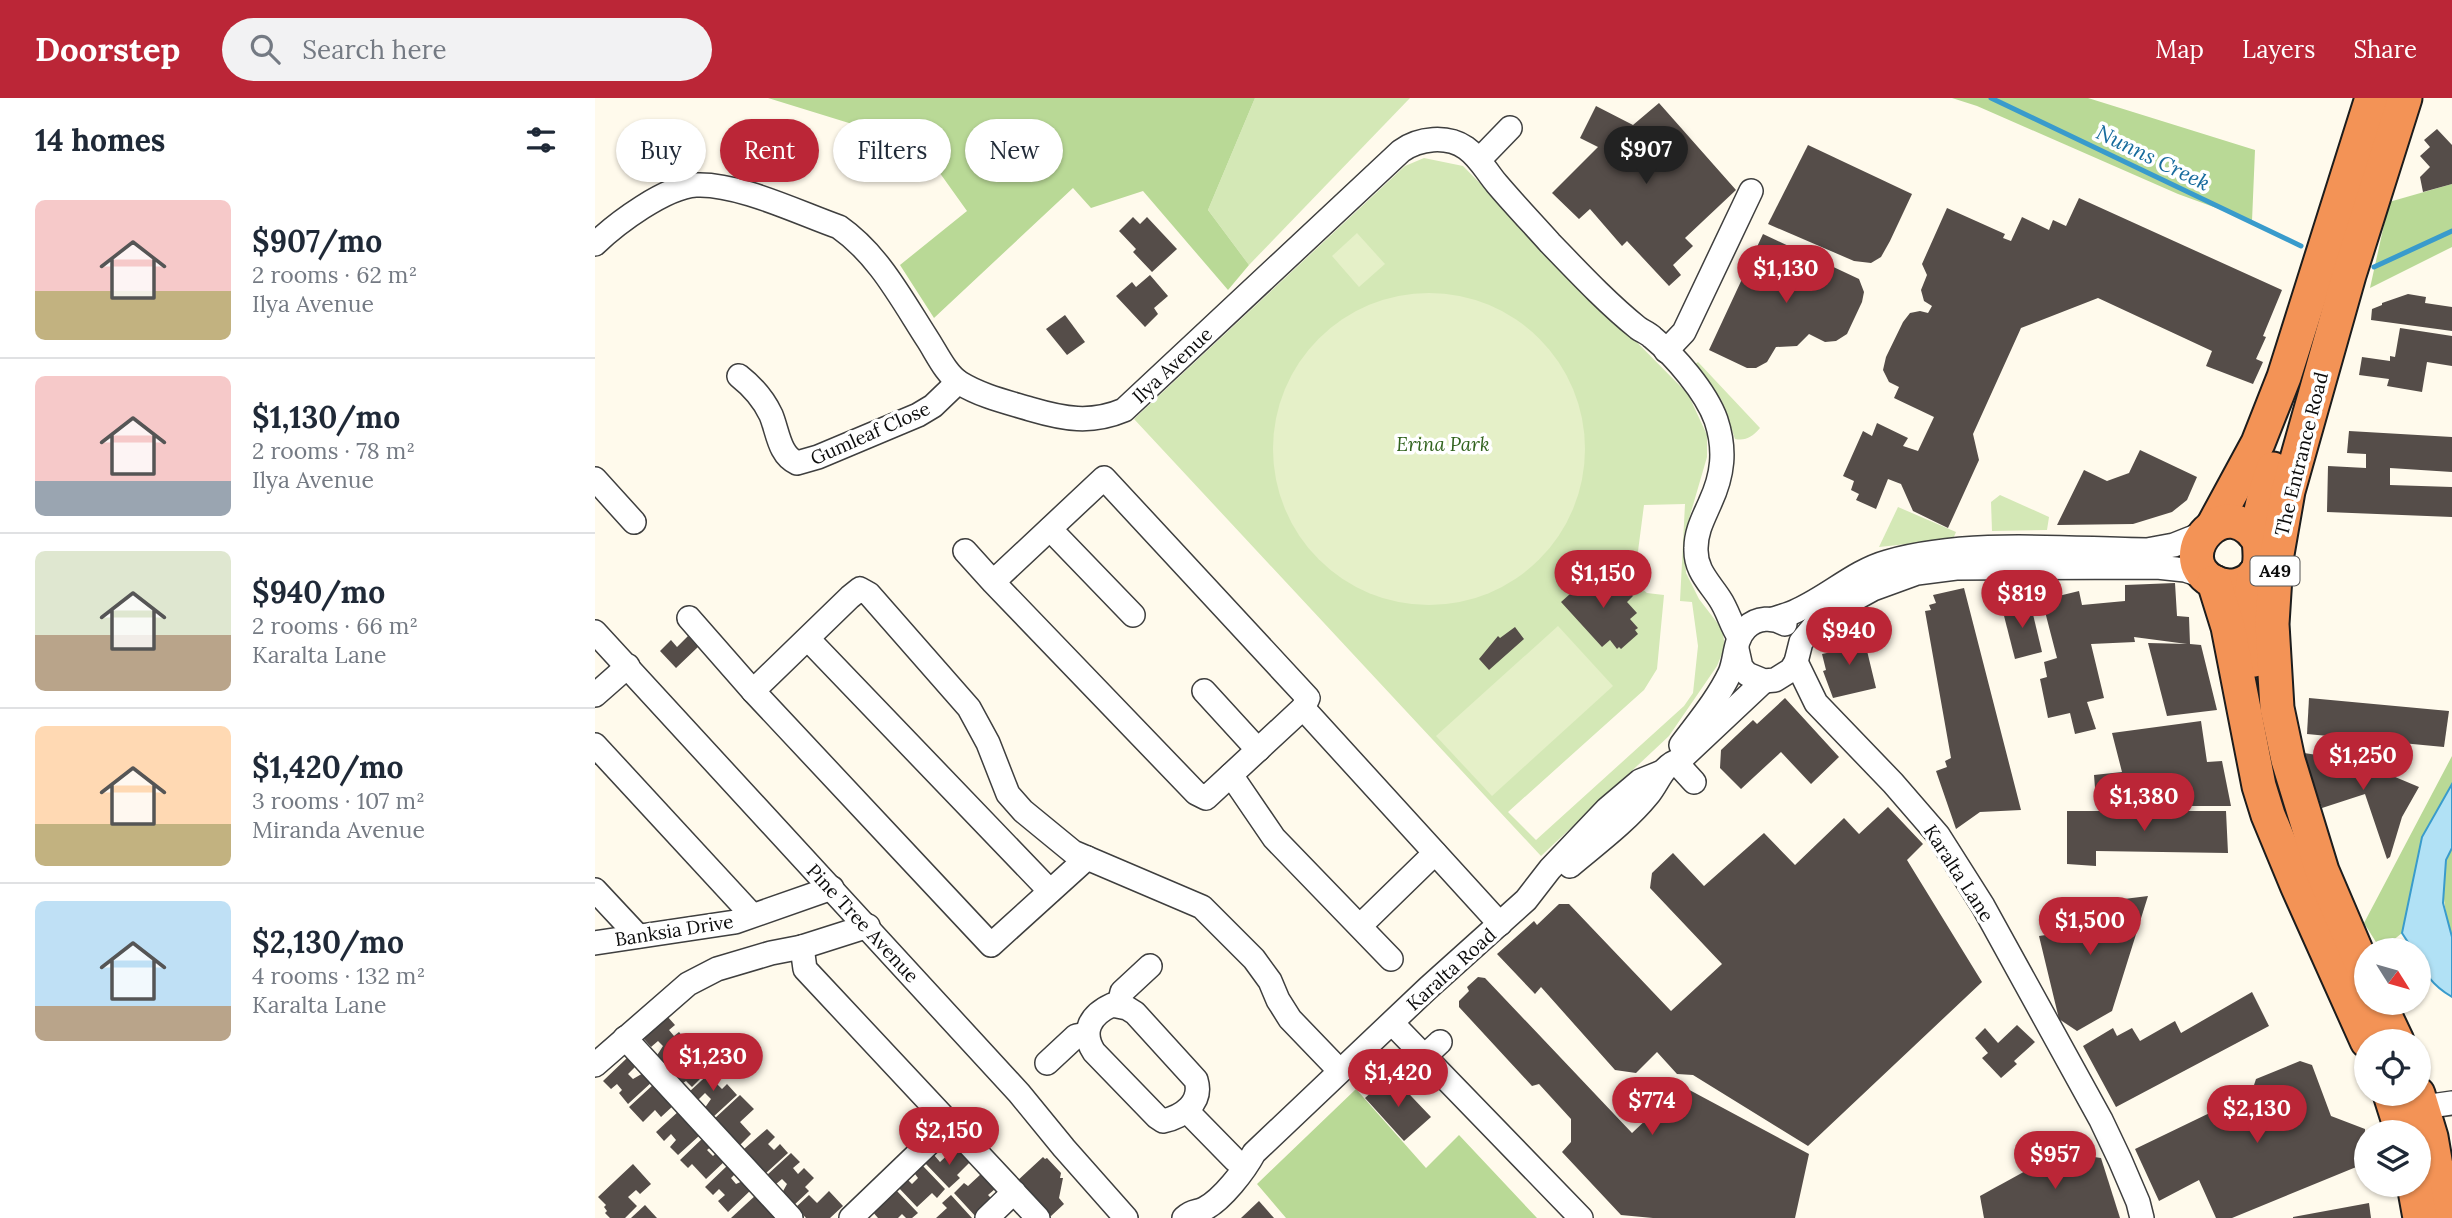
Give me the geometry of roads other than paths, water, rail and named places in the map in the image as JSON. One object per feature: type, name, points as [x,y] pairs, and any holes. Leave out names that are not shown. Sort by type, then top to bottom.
[{"type":"highway","name":"The Entrance Road","points":[[2209,529],[2258,443],[2284,377],[2372,98]]},
{"type":"highway","name":"The Entrance Road","points":[[2354,946],[2322,871],[2288,760],[2277,708],[2272,624],[2276,560],[2288,491],[2349,275],[2405,98]]},
{"type":"highway","name":"A49","points":[[2322,871],[2289,803],[2271,749],[2260,704],[2249,614],[2263,497],[2309,369],[2349,275]]},
{"type":"highway","name":"A49","points":[[2209,529],[2223,522],[2246,526],[2254,533],[2257,559],[2245,582],[2224,586],[2210,580]]},
{"type":"highway","points":[[2209,529],[2199,542],[2199,567],[2210,580],[2228,627],[2259,786],[2297,885],[2362,1029]]},
{"type":"highway","points":[[2413,1107],[2431,1137],[2445,1218]]},
{"type":"highway","points":[[2416,1197],[2420,1218]]},
{"type":"street","points":[[1483,164],[1510,128]]},
{"type":"street","name":"Ilya Avenue","points":[[595,244],[655,201],[695,185],[729,188],[839,227],[863,246],[884,272],[943,364],[958,382],[982,393],[1061,418],[1083,421],[1124,410],[1409,145],[1448,140],[1465,148],[1483,164],[1553,245],[1633,324],[1658,343],[1707,402],[1722,443],[1723,462],[1714,492],[1700,523],[1696,548],[1700,572],[1721,601],[1738,643]]},
{"type":"street","points":[[1658,343],[1684,332],[1751,191]]},
{"type":"street","name":"Gumleaf Close","points":[[739,376],[753,387],[761,398],[770,413],[783,452],[797,463],[818,457],[918,415],[933,406],[958,382]]},
{"type":"street","points":[[965,551],[993,582],[1196,793],[1206,798],[1304,708],[1308,698],[1104,478],[993,582]]},
{"type":"street","points":[[595,479],[634,522]]},
{"type":"street","points":[[1050,529],[1133,615]]},
{"type":"street","points":[[1769,681],[1755,678],[1741,667],[1738,643],[1753,622],[1799,610],[1885,562],[1964,547],[2147,550],[2173,545],[2209,529]]},
{"type":"street","name":"Karalta Road","points":[[1526,900],[1550,869],[1607,809],[1640,781],[1672,765],[1769,681],[1784,677],[1814,624],[1832,610],[1873,589],[1917,573],[1956,568],[2157,567],[2185,570],[2210,580]]},
{"type":"street","points":[[753,691],[860,589],[869,594],[969,708],[989,743],[1008,794],[1023,811],[1073,852],[1202,907],[1254,958],[1290,1019],[1341,1071]]},
{"type":"street","points":[[1721,601],[1788,626],[1797,640],[1798,655]]},
{"type":"street","points":[[689,618],[753,691],[991,945],[1087,858]]},
{"type":"street","name":"Pine Tree Avenue","points":[[595,632],[1038,1114],[1102,1203],[1126,1218]]},
{"type":"street","points":[[808,639],[1050,891]]},
{"type":"street","name":"Karalta Road","points":[[1188,1214],[1203,1209],[1215,1200],[1244,1173],[1244,1157],[1526,900],[1655,803],[1672,765],[1673,754],[1716,699],[1730,674],[1738,643]]},
{"type":"street","name":"Karalta Lane","points":[[1798,655],[1817,703]]},
{"type":"street","points":[[595,695],[628,666]]},
{"type":"street","name":"Karalta Lane","points":[[1769,681],[1817,703],[1938,835],[1983,906],[2101,1119],[2138,1202],[2142,1218]]},
{"type":"street","points":[[1205,691],[1258,750]]},
{"type":"street","points":[[1304,708],[1500,924]]},
{"type":"street","points":[[595,744],[752,915]]},
{"type":"street","points":[[1672,765],[1694,782]]},
{"type":"street","points":[[1231,775],[1274,838],[1391,959]]},
{"type":"street","points":[[1360,926],[1435,853]]},
{"type":"street","name":"Banksia Drive","points":[[595,943],[734,922],[832,888]]},
{"type":"street","points":[[595,890],[638,936]]},
{"type":"street","points":[[595,1065],[688,984],[717,969],[802,947],[867,926]]},
{"type":"street","points":[[802,947],[805,969],[1038,1218]]},
{"type":"street","points":[[1119,1005],[1122,992],[1150,966]]},
{"type":"street","points":[[1119,1005],[1135,1013],[1196,1080],[1197,1095],[1187,1111],[1163,1121],[1157,1117],[1094,1052],[1088,1043],[1087,1034],[1094,1018],[1104,1009],[1119,1005]]},
{"type":"street","points":[[1392,1023],[1432,1050],[1541,1161],[1581,1218]]},
{"type":"street","points":[[1047,1063],[1076,1036],[1087,1034]]},
{"type":"street","points":[[625,1038],[791,1218]]},
{"type":"street","points":[[1187,1111],[1244,1157]]},
{"type":"street","points":[[851,1218],[950,1123]]},
{"type":"street","points":[[987,1218],[1014,1192]]},
{"type":"water","points":[[2452,784],[2452,848],[2446,860],[2443,903],[2452,937],[2452,997],[2431,980],[2431,938],[2405,938],[2402,933],[2422,837]]},
{"type":"waterway","name":"Nunns Creek","points":[[1991,98],[2301,246]]},
{"type":"waterway","name":"Nunns Creek","points":[[2374,267],[2452,231]]},
{"type":"park label","name":"Erina Park","points":[[1443,444]]}]
